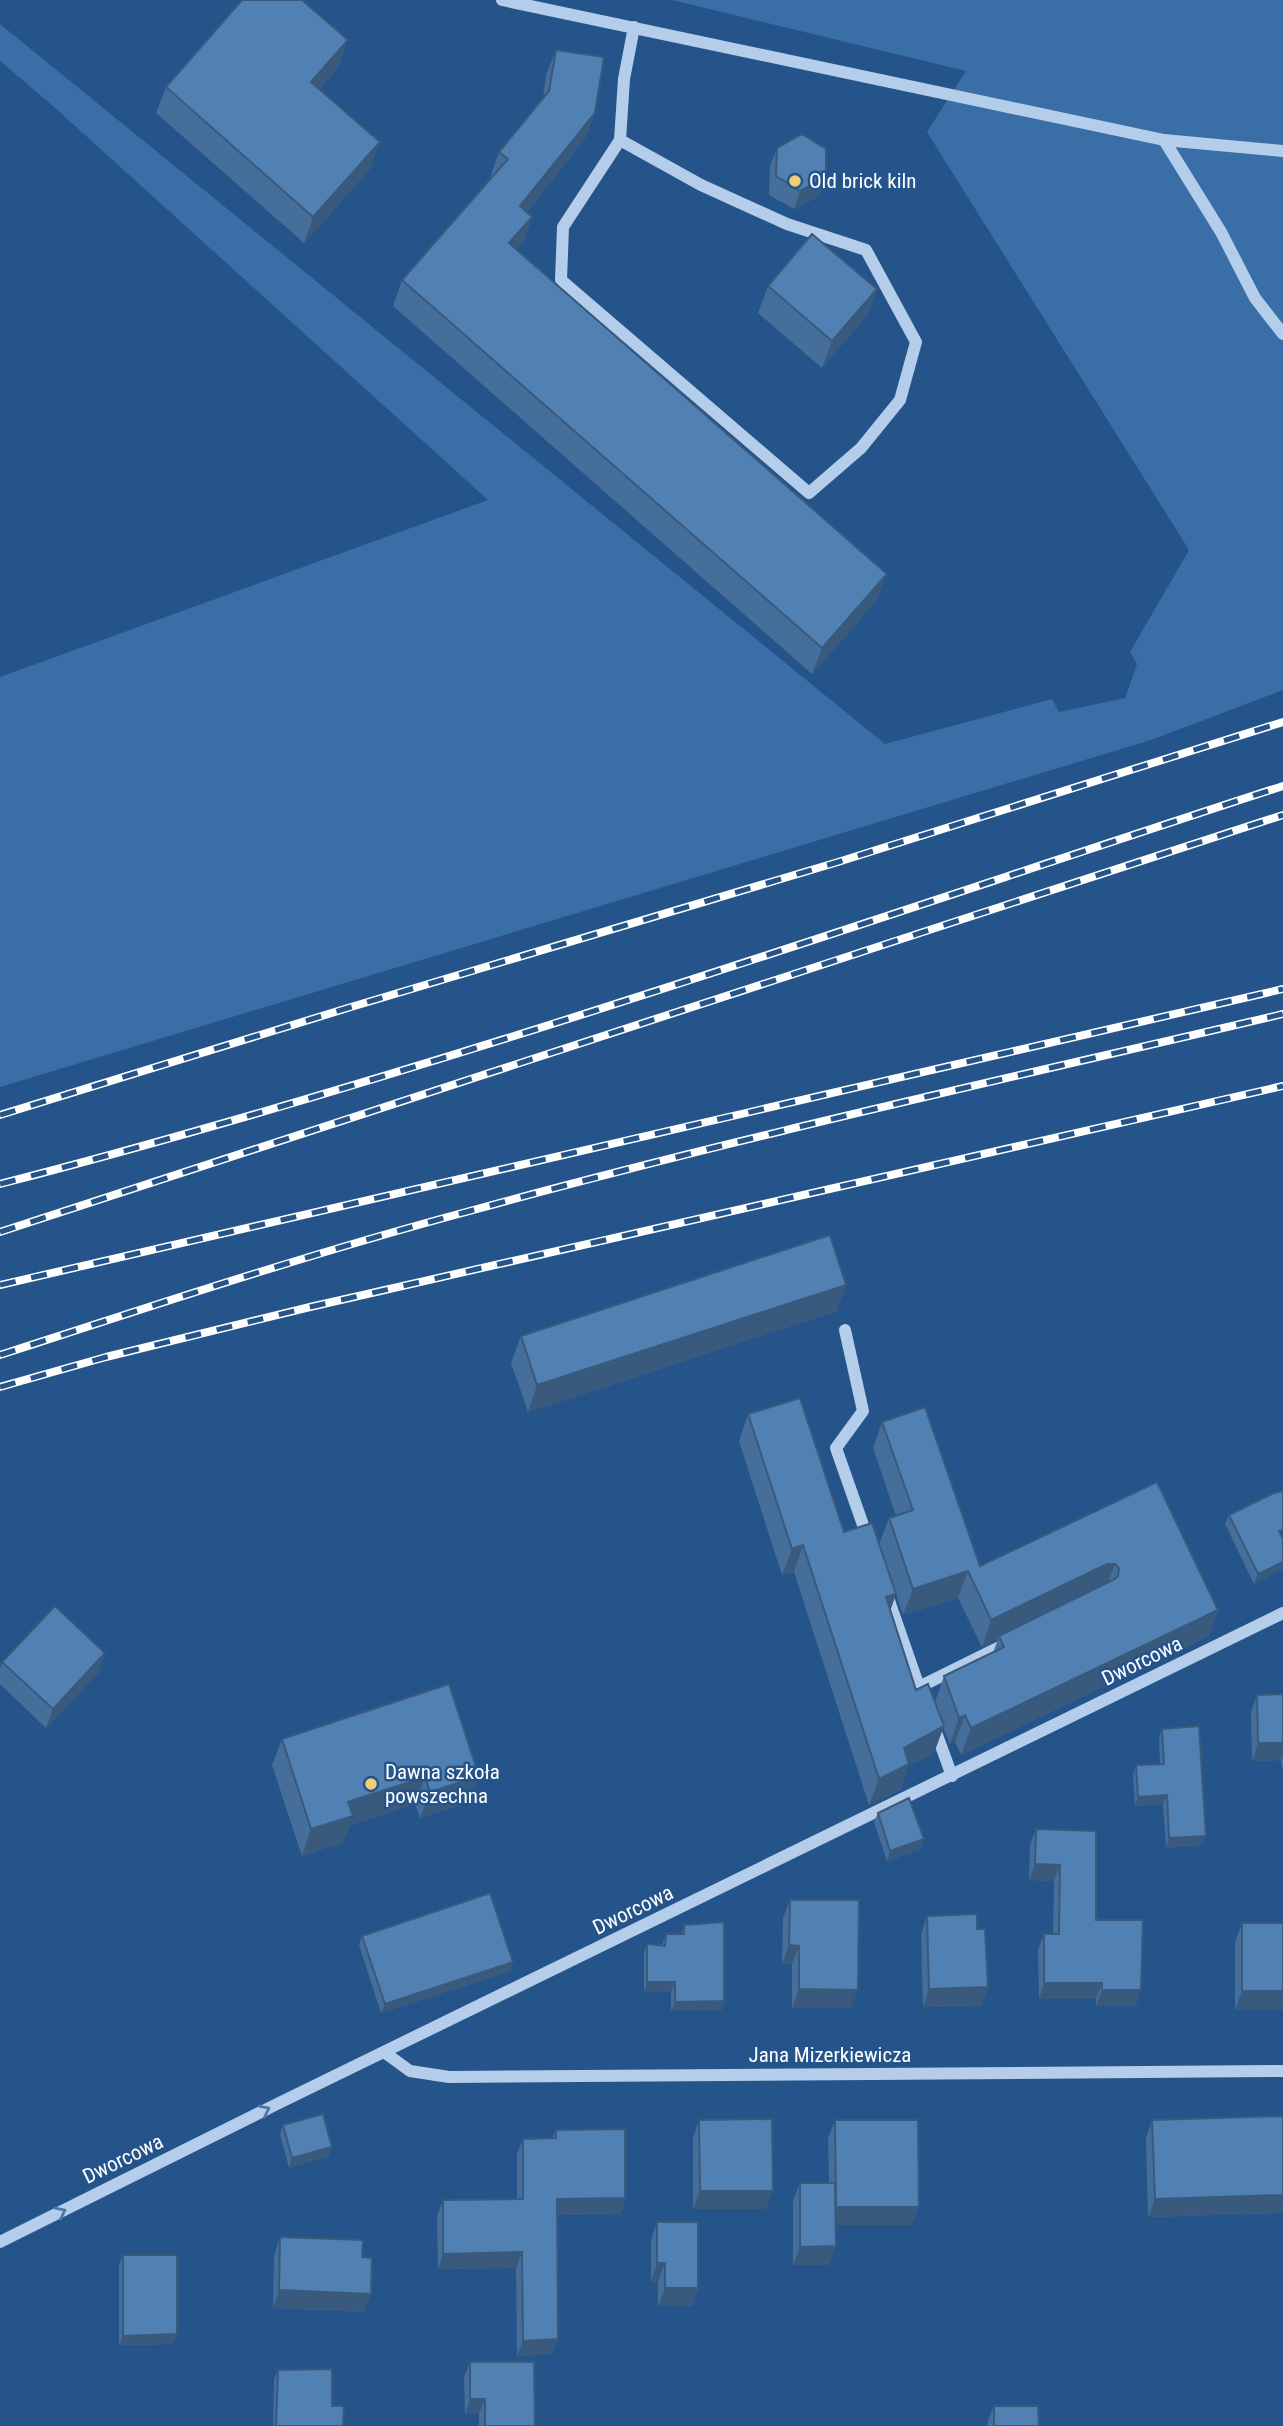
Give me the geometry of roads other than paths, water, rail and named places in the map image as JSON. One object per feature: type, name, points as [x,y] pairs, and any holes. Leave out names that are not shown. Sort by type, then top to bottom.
[{"type":"street","points":[[502,0],[1164,140],[1283,151]]},
{"type":"street","points":[[620,140],[701,185],[738,202],[788,224],[866,250],[889,290],[916,342],[901,400],[861,448],[809,493],[561,280],[564,227],[620,140],[624,79],[634,27]]},
{"type":"street","points":[[1164,140],[1221,232],[1255,298],[1283,334]]},
{"type":"street","points":[[845,1330],[863,1411],[836,1448],[871,1549]]},
{"type":"street","points":[[880,1574],[952,1776]]},
{"type":"street","name":"Dworcowa","points":[[0,2242],[1283,1613]]},
{"type":"street","points":[[919,1687],[1016,1640]]},
{"type":"street","name":"Jana Mizerkiewicza","points":[[384,2052],[410,2071],[449,2077],[1283,2071]]},
{"type":"railway","points":[[0,1115],[838,862],[1283,722]]},
{"type":"railway","points":[[0,1184],[324,1094],[484,1045],[1283,786]]},
{"type":"railway","points":[[0,1232],[1283,815]]},
{"type":"railway","points":[[0,1285],[1283,989]]},
{"type":"railway","points":[[0,1355],[232,1280],[407,1228],[567,1185],[873,1109],[1283,1014]]},
{"type":"railway","points":[[0,1387],[106,1357],[310,1307],[1283,1086]]},
{"type":"place","name":"Old brick kiln","points":[[795,181]]},
{"type":"place","name":"Dawna szkoła powszechna","points":[[371,1784]]}]
